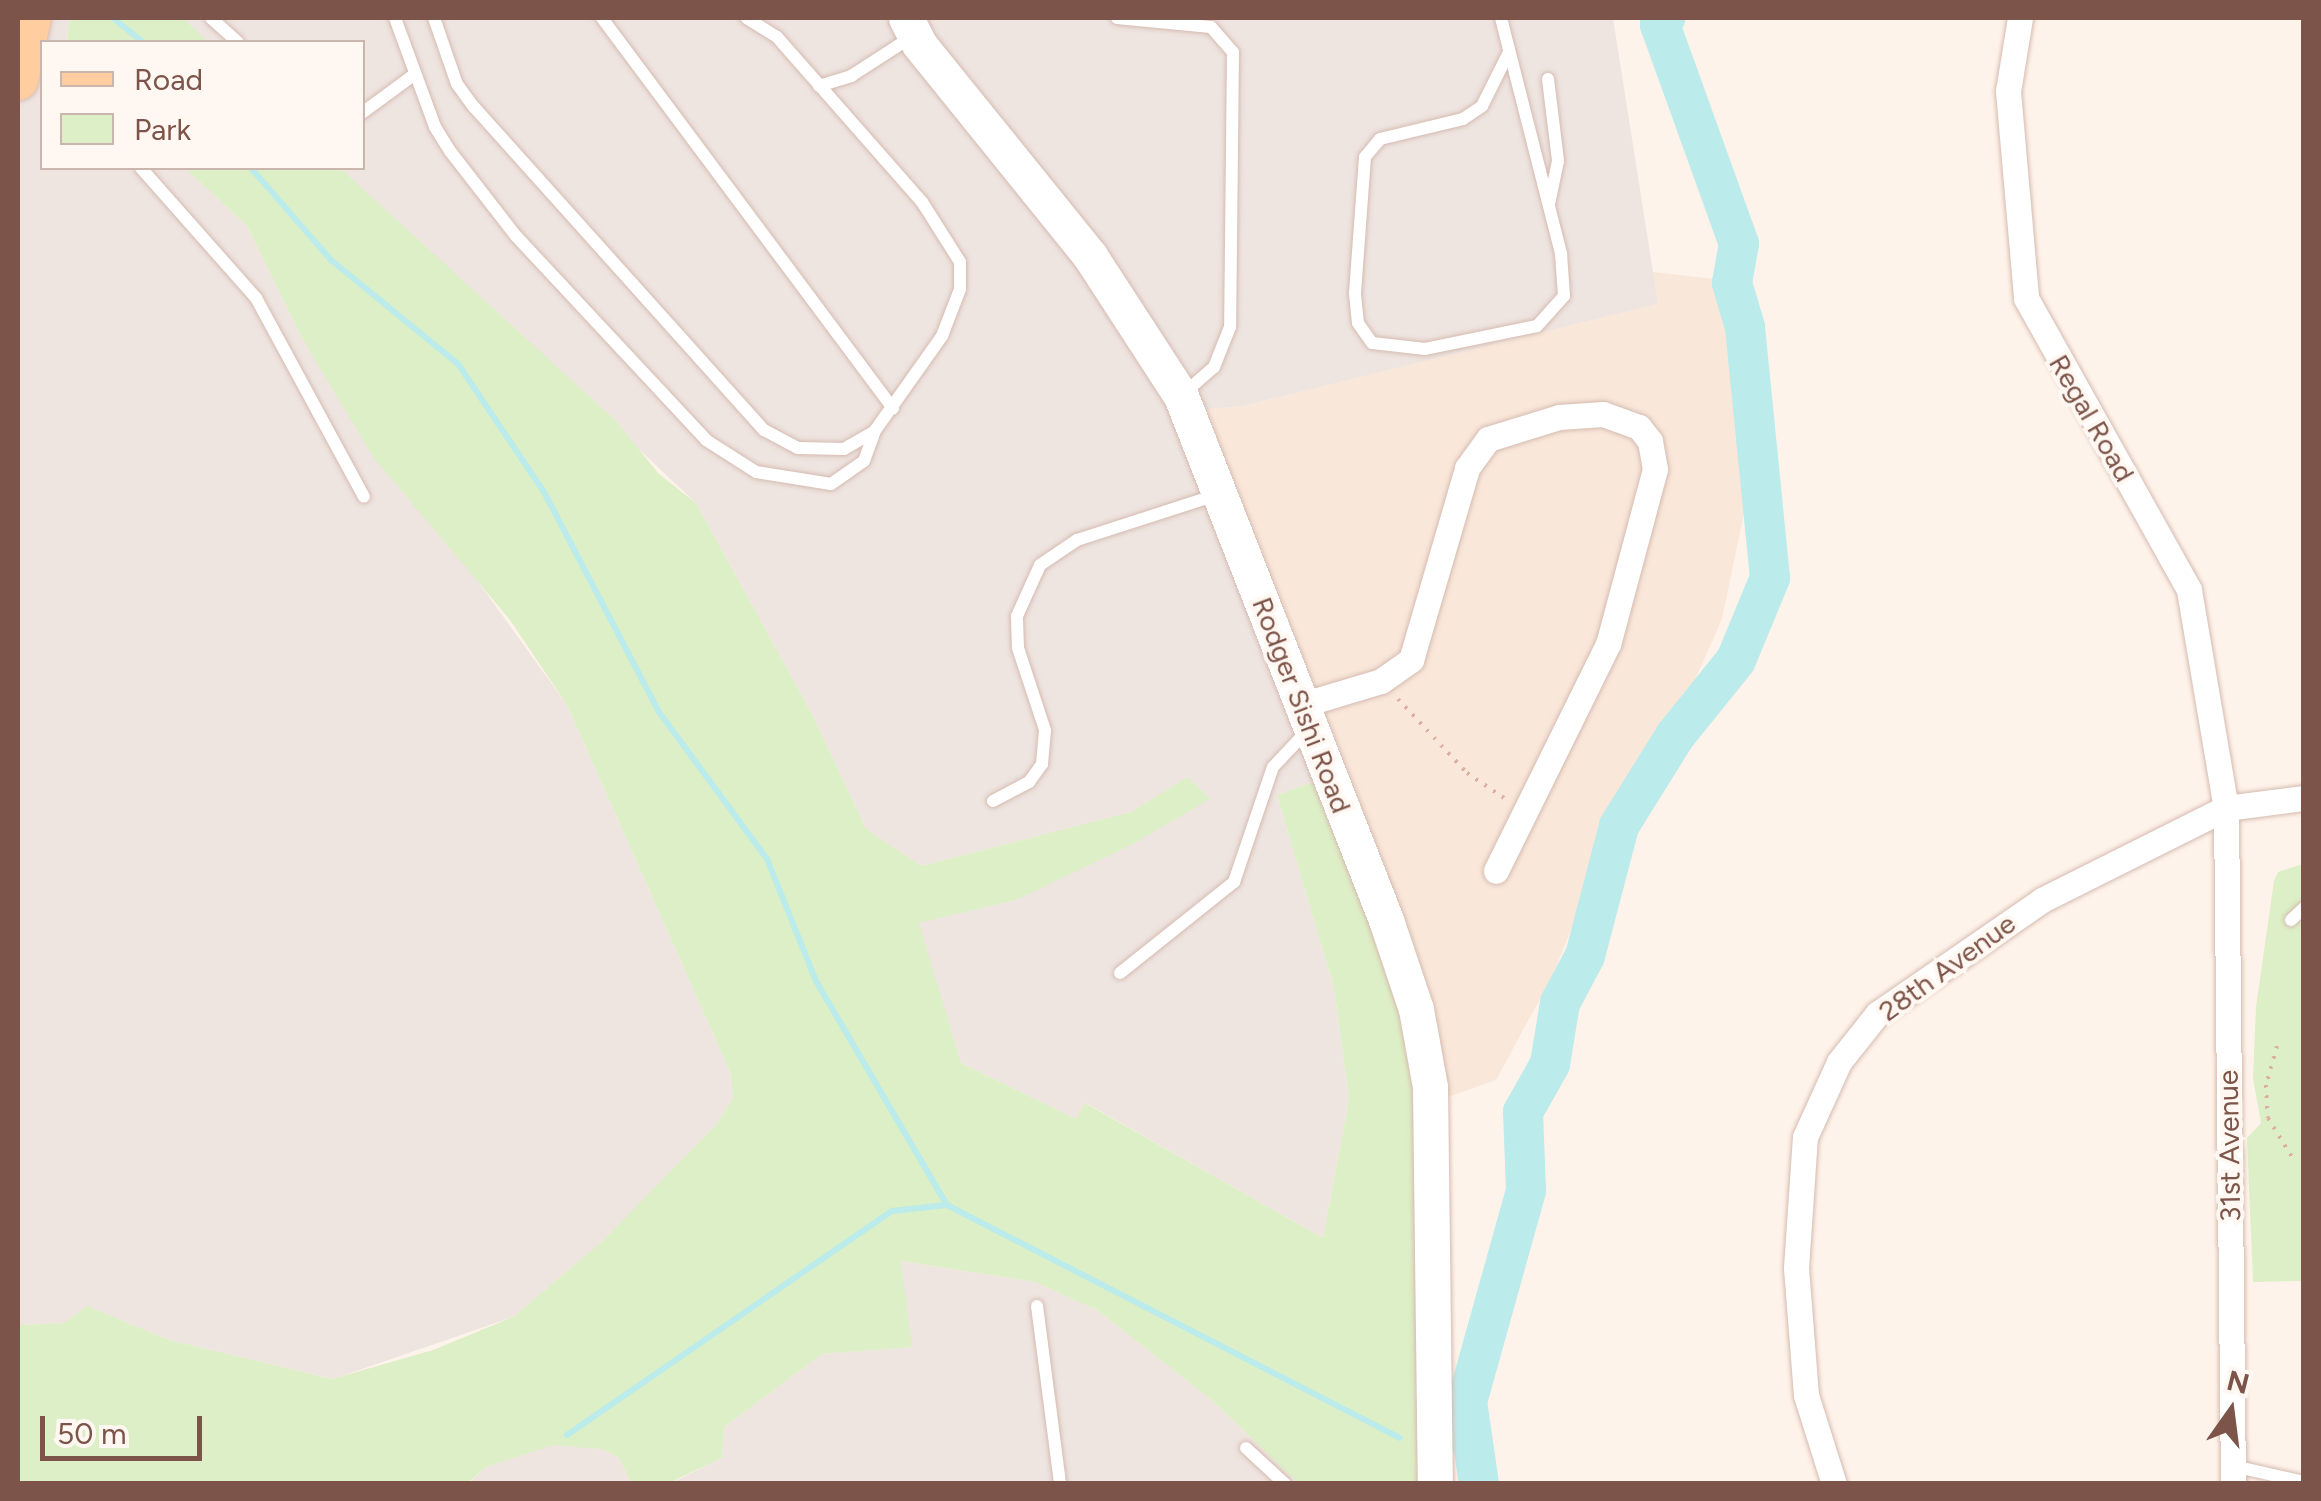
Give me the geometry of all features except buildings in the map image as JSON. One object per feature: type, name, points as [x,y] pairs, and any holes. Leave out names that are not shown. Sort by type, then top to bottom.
[{"type":"main road","points":[[25,69],[31,18]]},
{"type":"street","name":"Regal Road","points":[[2020,18],[2008,91],[2026,298],[2189,590],[2226,808]]},
{"type":"street","name":"Rodger Sishi Road","points":[[910,26],[1090,256],[1181,396],[1223,493],[1386,920],[1423,1040],[1434,1134],[1435,1484]]},
{"type":"street","points":[[1305,716],[1399,672],[1417,646],[1467,468],[1488,439],[1559,417],[1603,414],[1639,427],[1654,454],[1640,536],[1608,644],[1496,872]]},
{"type":"street","name":"28th Avenue","points":[[1834,1484],[1800,1354],[1800,1166],[1816,1100],[1877,1014],[2000,924],[2226,808],[2304,798]]},
{"type":"street","name":"31st Avenue","points":[[2226,808],[2233,1475]]},
{"type":"lane","points":[[210,18],[236,40]]},
{"type":"lane","points":[[394,18],[435,127],[516,236],[706,440],[768,476],[830,484],[864,461],[874,432]]},
{"type":"lane","points":[[434,18],[457,84],[474,106],[764,430],[798,448],[820,450],[862,443],[893,409],[942,336],[960,289],[960,262],[922,202],[778,37],[746,18]]},
{"type":"lane","points":[[602,18],[893,409]]},
{"type":"lane","points":[[1116,18],[1211,28],[1234,52],[1230,327],[1214,367],[1181,396]]},
{"type":"lane","points":[[1501,21],[1509,52],[1548,207],[1564,296],[1538,326],[1426,349],[1396,348],[1365,336],[1355,293],[1365,156],[1380,139],[1462,119],[1482,106],[1509,52]]},
{"type":"lane","points":[[819,86],[851,76],[910,26]]},
{"type":"lane","points":[[365,111],[415,74]]},
{"type":"lane","points":[[1548,78],[1558,162],[1548,207]]},
{"type":"lane","points":[[143,170],[256,298],[364,497]]},
{"type":"lane","points":[[993,801],[1029,782],[1042,764],[1045,730],[1018,648],[1017,616],[1040,565],[1077,540],[1223,493]]},
{"type":"lane","points":[[1120,973],[1234,882],[1273,767],[1305,716]]},
{"type":"lane","points":[[2291,920],[2304,908]]},
{"type":"lane","points":[[1037,1306],[1060,1484]]},
{"type":"lane","points":[[1246,1448],[1285,1484]]},
{"type":"lane","points":[[2233,1475],[2304,1482]]},
{"type":"path","points":[[1382,681],[1467,774],[1527,813]]},
{"type":"path","points":[[2278,1046],[2267,1105],[2292,1157]]},
{"type":"shaded area","points":[[18,18],[70,18],[67,40],[40,40],[40,170],[187,170],[247,226],[302,338],[567,705],[731,1074],[733,1098],[716,1125],[599,1244],[513,1317],[333,1379],[169,1340],[87,1306],[65,1323],[18,1325]]},
{"type":"shaded area","points":[[183,18],[1613,18],[1658,304],[1242,406],[1187,411],[1327,777],[1277,795],[1334,988],[1349,1099],[1323,1238],[1086,1103],[1076,1119],[961,1063],[918,923],[1016,900],[1209,799],[1187,778],[1131,812],[921,866],[866,829],[813,716],[696,503],[342,170],[365,170],[365,40],[206,40]]},
{"type":"shaded area","points":[[1653,272],[1725,280],[1747,499],[1722,619],[1689,693],[1606,840],[1553,975],[1496,1080],[1431,1103],[1186,411],[1242,406],[1658,304]]},
{"type":"shaded area","points":[[900,1261],[1035,1282],[1097,1310],[1214,1402],[1298,1483],[669,1484],[722,1458],[724,1427],[822,1354],[911,1347]]},
{"type":"shaded area","points":[[553,1444],[602,1449],[619,1458],[631,1483],[468,1484],[486,1467]]},
{"type":"green space","points":[[70,18],[183,18],[206,40],[67,40]]},
{"type":"green space","points":[[187,170],[342,170],[615,420],[659,474],[696,503],[813,716],[866,829],[921,866],[1131,812],[1188,777],[1210,799],[1133,844],[1016,900],[919,923],[961,1063],[1076,1119],[1085,1103],[1323,1238],[1349,1099],[1334,988],[1277,795],[1327,777],[1423,1039],[1433,1483],[1298,1483],[1214,1402],[1097,1310],[1035,1282],[901,1261],[912,1347],[822,1354],[724,1427],[722,1458],[669,1483],[631,1483],[619,1458],[602,1449],[553,1445],[486,1467],[468,1483],[18,1483],[18,1325],[64,1323],[87,1306],[169,1340],[332,1379],[433,1350],[513,1317],[599,1244],[716,1125],[733,1098],[731,1074],[567,705],[510,620],[374,458],[302,338],[247,226]]},
{"type":"green space","points":[[2303,864],[2303,1281],[2253,1282],[2247,1138],[2261,1123],[2253,1078],[2256,1007],[2274,881],[2278,872]]},
{"type":"waterway","points":[[113,18],[140,40]]},
{"type":"waterway","points":[[1479,1484],[1467,1402],[1526,1190],[1523,1112],[1550,1064],[1560,1003],[1585,956],[1619,826],[1675,736],[1736,660],[1770,578],[1745,327],[1732,283],[1739,244],[1660,25],[1665,18]]},
{"type":"waterway","points":[[253,170],[331,260],[458,364],[544,492],[659,712],[767,859],[816,981],[947,1205]]},
{"type":"waterway","points":[[567,1435],[892,1211],[947,1205],[1400,1438]]},
{"type":"waterway","points":[[1452,1447],[1473,1463]]}]
